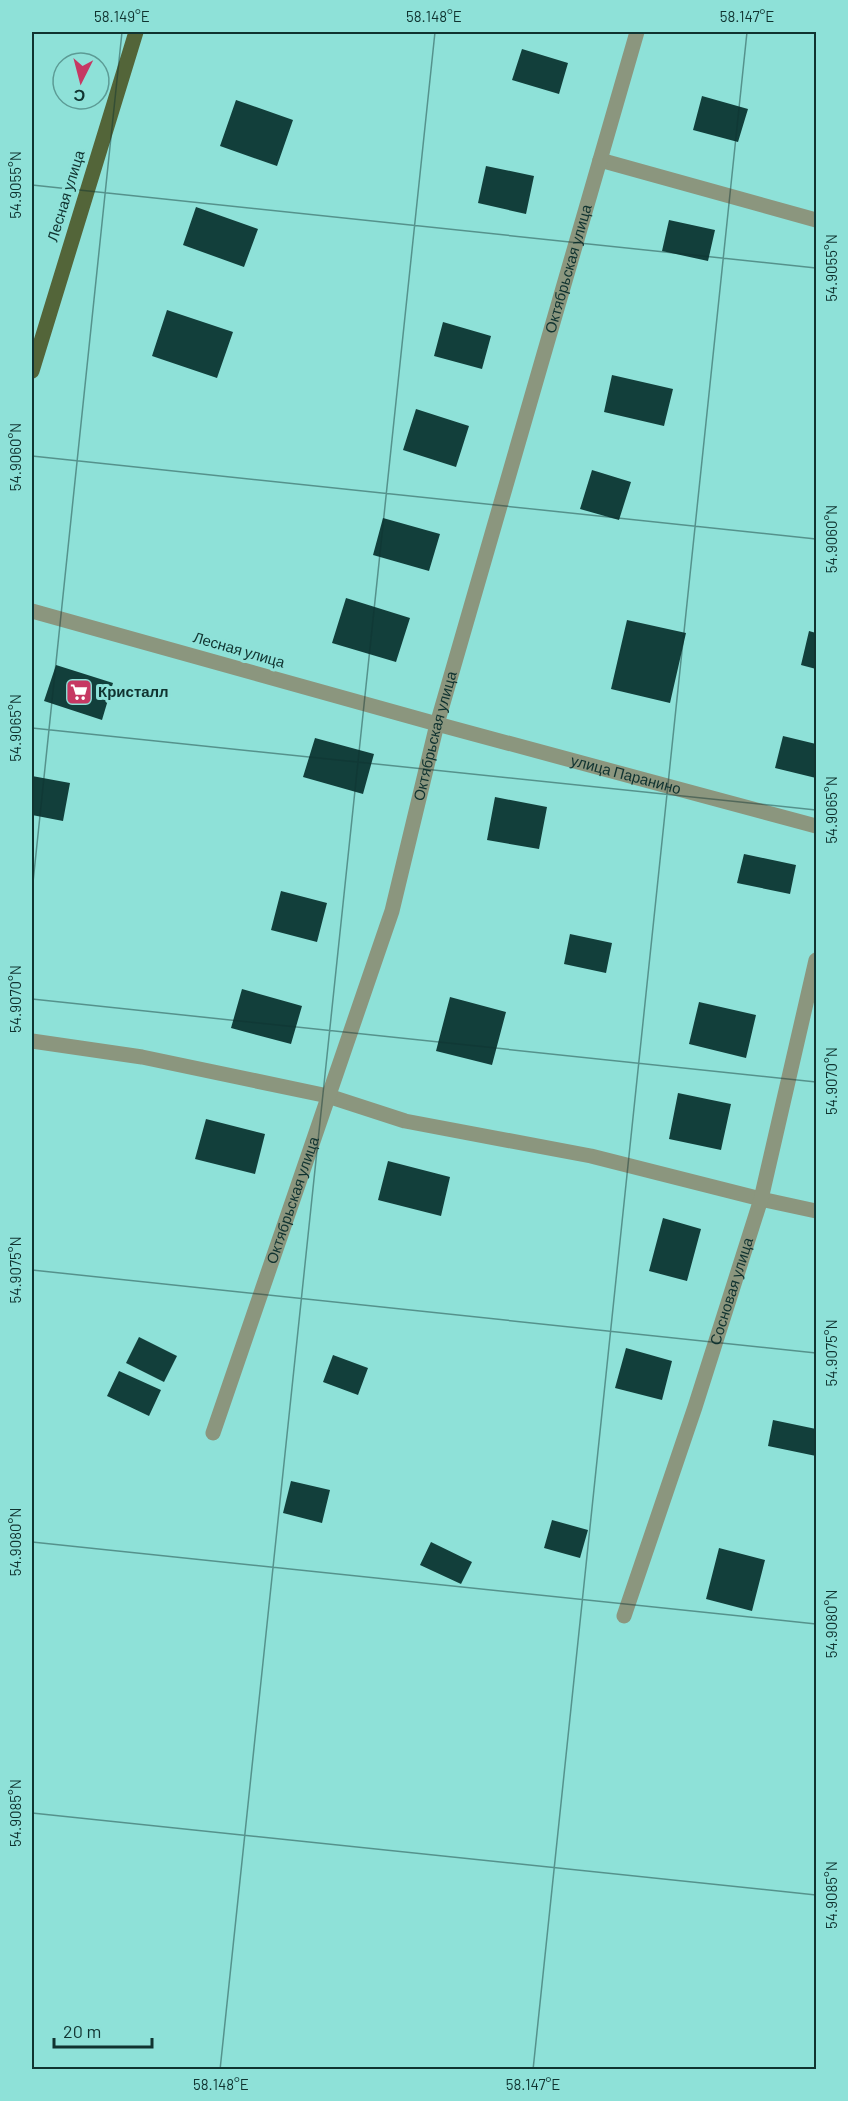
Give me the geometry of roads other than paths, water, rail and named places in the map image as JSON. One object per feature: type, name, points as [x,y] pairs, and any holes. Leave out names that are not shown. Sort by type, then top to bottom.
[{"type":"main road","name":"Лесная улица","points":[[32,370],[136,32]]},
{"type":"street","name":"Октябрьская улица","points":[[213,1433],[392,911],[437,724],[637,32]]},
{"type":"street","points":[[600,160],[816,220]]},
{"type":"street","name":"Лесная улица","points":[[32,611],[437,724]]},
{"type":"street","name":"улица Паранино","points":[[437,724],[816,826]]},
{"type":"street","name":"Сосновая улица","points":[[624,1616],[695,1407],[761,1199],[816,960]]},
{"type":"street","points":[[32,1041],[142,1057],[328,1096],[405,1121],[591,1156],[816,1211]]},
{"type":"place","name":"Кристалл","points":[[79,692]]}]
